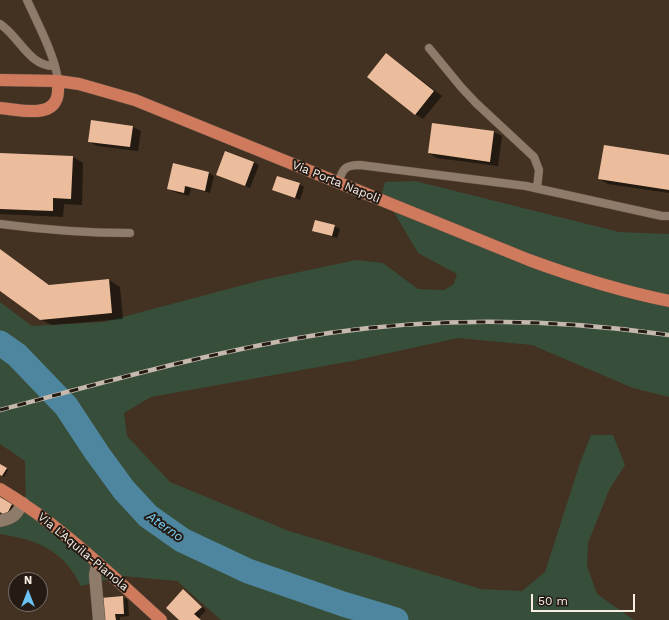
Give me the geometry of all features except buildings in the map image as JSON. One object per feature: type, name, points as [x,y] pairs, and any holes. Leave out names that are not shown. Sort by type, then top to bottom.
[{"type":"main road","name":"Via Porta Napoli","points":[[0,80],[58,81],[94,88],[135,100],[529,260],[612,288],[669,301]]},
{"type":"main road","points":[[0,108],[35,112],[46,110],[56,101],[58,81]]},
{"type":"main road","name":"Via L'Aquila-Pianola","points":[[0,489],[23,503],[49,522],[160,620]]},
{"type":"street","points":[[0,521],[12,518],[23,503]]},
{"type":"street","points":[[98,564],[95,575],[99,620]]},
{"type":"lane","points":[[27,0],[55,66],[58,81]]},
{"type":"lane","points":[[0,24],[35,60],[45,65],[55,66]]},
{"type":"lane","points":[[429,48],[476,103],[534,157],[539,170],[537,188]]},
{"type":"lane","points":[[338,183],[342,172],[346,167],[350,165],[360,165],[537,188],[662,216],[669,216]]},
{"type":"lane","points":[[0,224],[42,230],[82,233],[130,233]]},
{"type":"green space","points":[[415,181],[619,232],[669,234],[669,397],[633,388],[532,345],[458,338],[352,361],[151,397],[124,413],[127,436],[170,482],[289,531],[481,589],[522,591],[545,572],[580,463],[591,435],[613,435],[625,465],[609,490],[588,543],[587,566],[597,594],[634,620],[221,620],[177,581],[123,576],[81,586],[66,564],[48,549],[14,536],[0,534],[0,523],[18,519],[24,514],[26,509],[25,461],[0,444],[0,302],[32,326],[104,322],[262,280],[356,260],[383,263],[418,289],[444,290],[454,284],[457,274],[418,253],[382,192],[385,182]]},
{"type":"waterway","name":"Aterno","points":[[0,343],[17,355],[66,406],[124,490],[148,516],[182,540],[248,571],[343,604],[396,620]]},
{"type":"railway","points":[[0,410],[122,377],[204,357],[287,340],[371,328],[456,322],[542,323],[669,335]]}]
